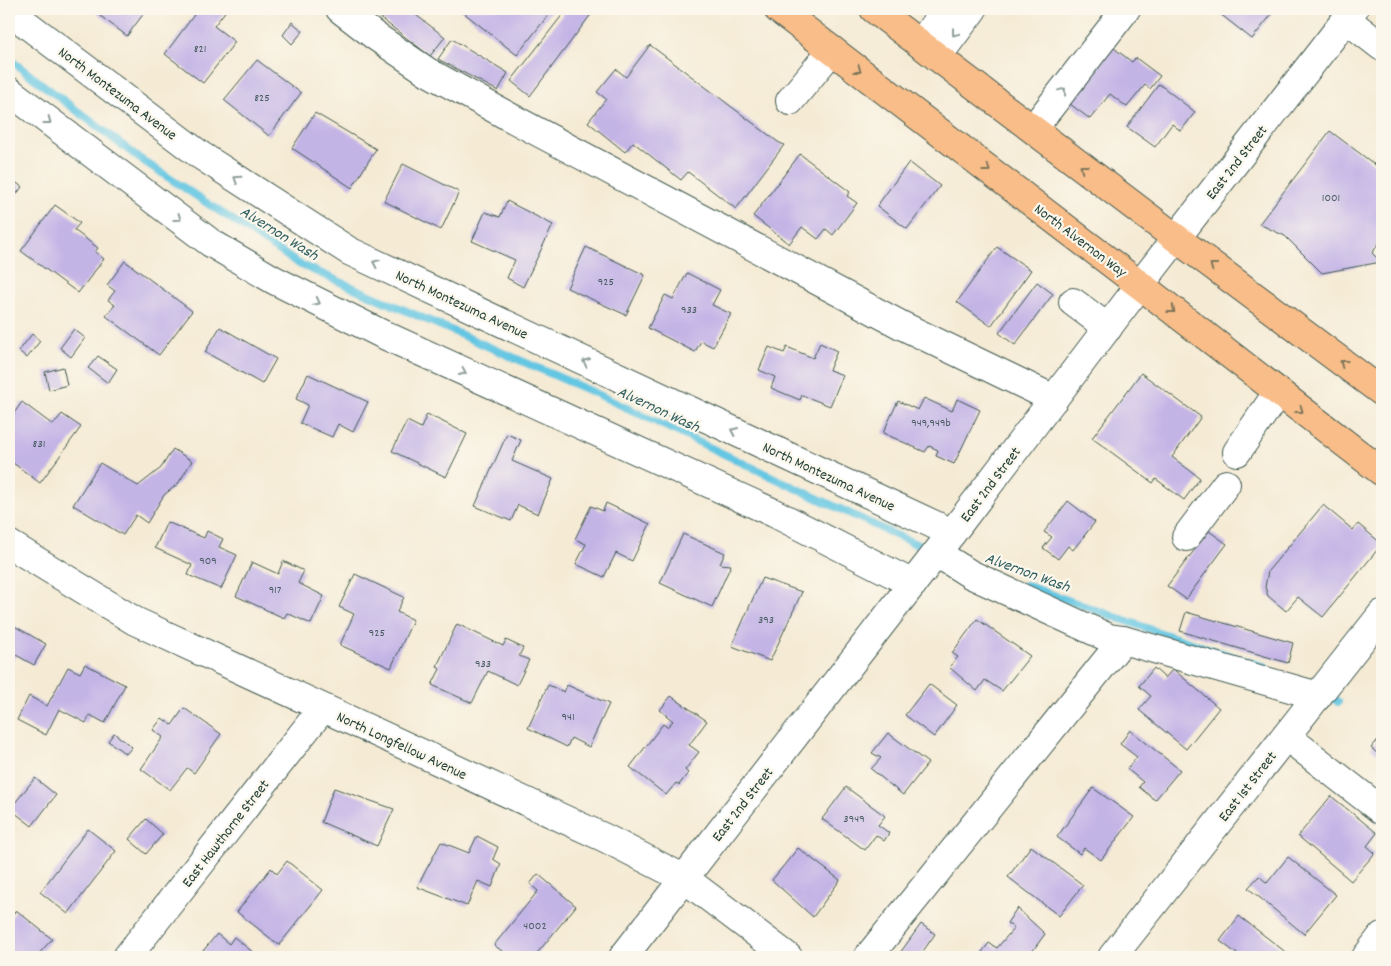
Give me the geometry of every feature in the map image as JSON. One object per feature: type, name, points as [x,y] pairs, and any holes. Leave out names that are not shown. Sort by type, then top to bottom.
[{"type":"main road","name":"North Alvernon Way","points":[[778,9],[1382,472]]},
{"type":"main road","points":[[874,9],[1382,392]]},
{"type":"street","points":[[340,9],[375,36],[428,72],[497,110],[901,325],[1054,399]]},
{"type":"street","points":[[929,50],[946,9]]},
{"type":"street","points":[[929,50],[973,9]]},
{"type":"street","points":[[1033,130],[1126,9]]},
{"type":"street","name":"North Montezuma Avenue","points":[[9,11],[200,155],[349,251],[944,543],[970,574],[1109,638],[1123,640],[1318,696]]},
{"type":"street","points":[[1350,14],[1382,47]]},
{"type":"street","name":"East 2nd Street","points":[[623,957],[913,584],[1176,238],[1350,14]]},
{"type":"street","points":[[790,101],[832,50]]},
{"type":"street","points":[[9,92],[211,243],[274,280],[417,351],[774,513],[913,584]]},
{"type":"street","points":[[1073,302],[1108,328]]},
{"type":"street","points":[[1237,452],[1278,392]]},
{"type":"street","points":[[1186,537],[1226,484]]},
{"type":"street","name":"North Longfellow Avenue","points":[[9,544],[136,621],[605,838],[684,878],[788,957]]},
{"type":"street","name":"East 1st Street","points":[[1112,957],[1382,614]]},
{"type":"street","points":[[868,957],[1123,640]]},
{"type":"street","name":"East Hawthorne Street","points":[[128,957],[322,708]]},
{"type":"street","points":[[1286,736],[1382,811]]},
{"type":"street","points":[[1366,957],[1382,936]]},
{"type":"building","points":[[91,9],[147,9],[127,36]]},
{"type":"building","points":[[186,9],[227,9],[214,26],[235,42],[203,83],[165,54],[194,15]]},
{"type":"building","points":[[385,9],[408,9],[445,37],[430,56],[379,17]]},
{"type":"building","points":[[459,9],[553,9],[517,55]]},
{"type":"building","points":[[567,9],[595,9],[530,96],[511,81]]},
{"type":"building","points":[[1223,9],[1276,9],[1252,39],[1219,13]]},
{"type":"building","points":[[292,22],[303,31],[292,44],[283,35]]},
{"type":"building","points":[[452,39],[508,73],[498,91],[438,59]]},
{"type":"building","points":[[650,45],[784,145],[736,209],[688,172],[681,180],[633,142],[625,152],[588,122],[606,99],[597,92],[616,69],[626,77]]},
{"type":"building","points":[[1110,45],[1132,62],[1136,58],[1160,76],[1150,89],[1145,85],[1127,107],[1110,94],[1090,119],[1066,101]]},
{"type":"building","points":[[257,60],[301,93],[269,136],[224,100]]},
{"type":"building","points":[[1159,84],[1195,112],[1181,131],[1172,124],[1155,147],[1127,127]]},
{"type":"building","points":[[315,113],[376,149],[352,188],[292,148]]},
{"type":"building","points":[[1330,131],[1382,170],[1382,239],[1372,253],[1381,262],[1322,273],[1285,236],[1259,224]]},
{"type":"building","points":[[800,154],[850,192],[847,196],[857,203],[833,235],[826,229],[818,239],[802,227],[789,244],[753,216]]},
{"type":"building","points":[[909,162],[940,186],[907,229],[877,206]]},
{"type":"building","points":[[403,164],[459,192],[441,230],[384,201]]},
{"type":"building","points":[[9,177],[22,187],[9,204]]},
{"type":"building","points":[[507,201],[553,225],[523,287],[507,278],[515,260],[472,241],[485,212],[500,217]]},
{"type":"building","points":[[55,205],[80,223],[74,230],[98,248],[95,252],[104,259],[78,293],[21,251]]},
{"type":"building","points":[[586,247],[645,275],[626,315],[567,288]]},
{"type":"building","points":[[997,247],[1031,270],[991,326],[957,302]]},
{"type":"building","points":[[125,261],[192,311],[159,355],[106,316],[115,305],[108,300],[115,291],[107,285]]},
{"type":"building","points":[[687,273],[720,290],[712,305],[731,314],[713,347],[701,341],[695,352],[648,328],[665,295],[673,299]]},
{"type":"building","points":[[1037,282],[1053,294],[1015,345],[999,333]]},
{"type":"building","points":[[220,327],[276,359],[262,384],[205,352]]},
{"type":"building","points":[[74,329],[85,338],[71,357],[60,348]]},
{"type":"building","points":[[32,334],[40,341],[27,358],[19,351]]},
{"type":"building","points":[[820,343],[837,351],[829,370],[843,375],[830,406],[802,395],[800,400],[771,388],[775,377],[759,370],[769,347],[784,353],[787,347],[813,358]]},
{"type":"building","points":[[98,356],[117,369],[108,383],[88,368]]},
{"type":"building","points":[[63,367],[67,385],[49,390],[45,372]]},
{"type":"building","points":[[1141,373],[1201,417],[1172,457],[1200,478],[1184,500],[1156,479],[1153,483],[1092,438]]},
{"type":"building","points":[[308,374],[368,402],[353,432],[338,424],[332,437],[300,423],[308,405],[296,399]]},
{"type":"building","points":[[924,398],[952,411],[957,399],[980,410],[954,464],[936,456],[938,450],[929,446],[925,452],[883,433],[898,401],[918,410]]},
{"type":"building","points":[[22,402],[53,425],[62,414],[81,427],[40,483],[9,460],[9,420]]},
{"type":"building","points":[[427,414],[467,434],[446,477],[392,451],[407,421],[421,428]]},
{"type":"building","points":[[507,434],[521,440],[512,461],[553,479],[538,514],[518,505],[511,521],[475,506]]},
{"type":"building","points":[[173,449],[192,461],[178,484],[164,495],[147,523],[136,515],[123,535],[73,505],[100,463],[138,486],[161,468]]},
{"type":"building","points":[[1068,501],[1095,522],[1073,550],[1068,546],[1058,559],[1043,548],[1052,537],[1044,532]]},
{"type":"building","points":[[606,503],[650,524],[632,561],[616,553],[604,577],[576,564],[586,544],[575,539],[591,506],[603,511]]},
{"type":"building","points":[[1323,505],[1353,530],[1358,524],[1382,544],[1323,617],[1298,597],[1286,611],[1268,596],[1265,587],[1268,571]]},
{"type":"building","points":[[167,522],[204,538],[207,531],[223,539],[219,547],[237,555],[221,589],[188,575],[192,565],[155,548]]},
{"type":"building","points":[[1209,531],[1227,544],[1186,599],[1167,586]]},
{"type":"building","points":[[683,534],[725,553],[720,564],[731,565],[712,607],[660,583]]},
{"type":"building","points":[[283,561],[304,571],[298,583],[324,596],[311,624],[287,613],[284,618],[236,596],[252,562],[278,574]]},
{"type":"building","points":[[355,574],[404,597],[397,612],[413,620],[391,668],[340,645],[354,614],[339,607]]},
{"type":"building","points":[[762,578],[802,592],[770,661],[732,646]]},
{"type":"building","points":[[1186,612],[1293,643],[1288,663],[1180,631]]},
{"type":"building","points":[[977,619],[1030,656],[1002,691],[985,680],[977,691],[949,667],[958,657],[952,653]]},
{"type":"building","points":[[9,623],[46,644],[34,665],[16,655],[9,668]]},
{"type":"building","points":[[457,624],[503,646],[506,640],[523,648],[519,656],[529,660],[517,685],[488,671],[472,703],[432,685],[440,669],[437,666]]},
{"type":"building","points":[[85,664],[125,685],[105,723],[90,715],[86,723],[59,709],[46,735],[17,720],[29,696],[47,706],[68,667],[80,673]]},
{"type":"building","points":[[1154,668],[1165,678],[1173,669],[1219,708],[1186,749],[1139,710],[1151,696],[1139,686]]},
{"type":"building","points":[[929,684],[957,705],[934,737],[905,715]]},
{"type":"building","points":[[548,685],[564,692],[567,685],[609,704],[589,747],[571,738],[567,747],[528,728]]},
{"type":"building","points":[[671,696],[707,721],[689,745],[699,752],[685,770],[688,773],[679,785],[676,783],[666,795],[630,767],[663,724],[667,727],[673,721],[660,710]]},
{"type":"building","points":[[184,708],[221,734],[194,773],[187,768],[170,790],[141,769],[163,737],[153,730],[162,718],[172,725]]},
{"type":"building","points":[[1130,730],[1180,770],[1155,800],[1139,787],[1143,782],[1127,769],[1137,757],[1120,744]]},
{"type":"building","points":[[114,733],[132,747],[126,754],[108,741]]},
{"type":"building","points":[[888,733],[928,763],[903,795],[871,769],[881,758],[872,753]]},
{"type":"building","points":[[1382,735],[1382,757],[1371,748]]},
{"type":"building","points":[[35,778],[56,795],[32,826],[10,809]]},
{"type":"building","points":[[846,787],[885,816],[878,825],[889,833],[884,841],[876,835],[865,850],[822,819]]},
{"type":"building","points":[[334,788],[394,809],[377,846],[321,822]]},
{"type":"building","points":[[1093,788],[1134,817],[1101,860],[1084,848],[1080,854],[1057,837]]},
{"type":"building","points":[[1331,796],[1377,833],[1367,846],[1375,853],[1351,881],[1298,836]]},
{"type":"building","points":[[146,819],[163,834],[146,854],[129,839]]},
{"type":"building","points":[[88,829],[116,851],[68,914],[40,892]]},
{"type":"building","points":[[477,836],[498,847],[493,859],[501,864],[492,887],[478,881],[467,906],[417,887],[441,842],[469,853]]},
{"type":"building","points":[[1031,846],[1083,885],[1059,916],[1008,877]]},
{"type":"building","points":[[798,848],[840,880],[813,917],[772,880]]},
{"type":"building","points":[[1288,857],[1336,895],[1304,934],[1248,888],[1259,876],[1267,883]]},
{"type":"building","points":[[287,861],[323,890],[279,945],[237,912],[271,868],[277,874]]},
{"type":"building","points":[[538,874],[576,906],[534,957],[510,957],[494,945],[538,891],[530,884]]},
{"type":"building","points":[[1017,908],[1045,934],[1028,957],[989,957],[982,952],[989,943],[997,948],[1014,928],[1007,923]]},
{"type":"building","points":[[16,910],[52,939],[36,957],[28,955],[26,957],[9,957],[9,920]]},
{"type":"building","points":[[1239,916],[1292,957],[1241,957],[1220,941]]},
{"type":"building","points":[[921,924],[935,934],[919,957],[897,957]]},
{"type":"building","points":[[217,934],[229,944],[234,937],[259,957],[198,957]]},
{"type":"building","points":[[945,952],[952,957],[942,957]]},
{"type":"waterway","name":"Alvernon Wash","points":[[9,59],[139,158],[299,264],[595,393],[932,551]]},
{"type":"waterway","name":"Alvernon Wash","points":[[1025,585],[1265,667]]},
{"type":"waterway","name":"Alvernon Wash","points":[[1325,692],[1338,702]]}]
